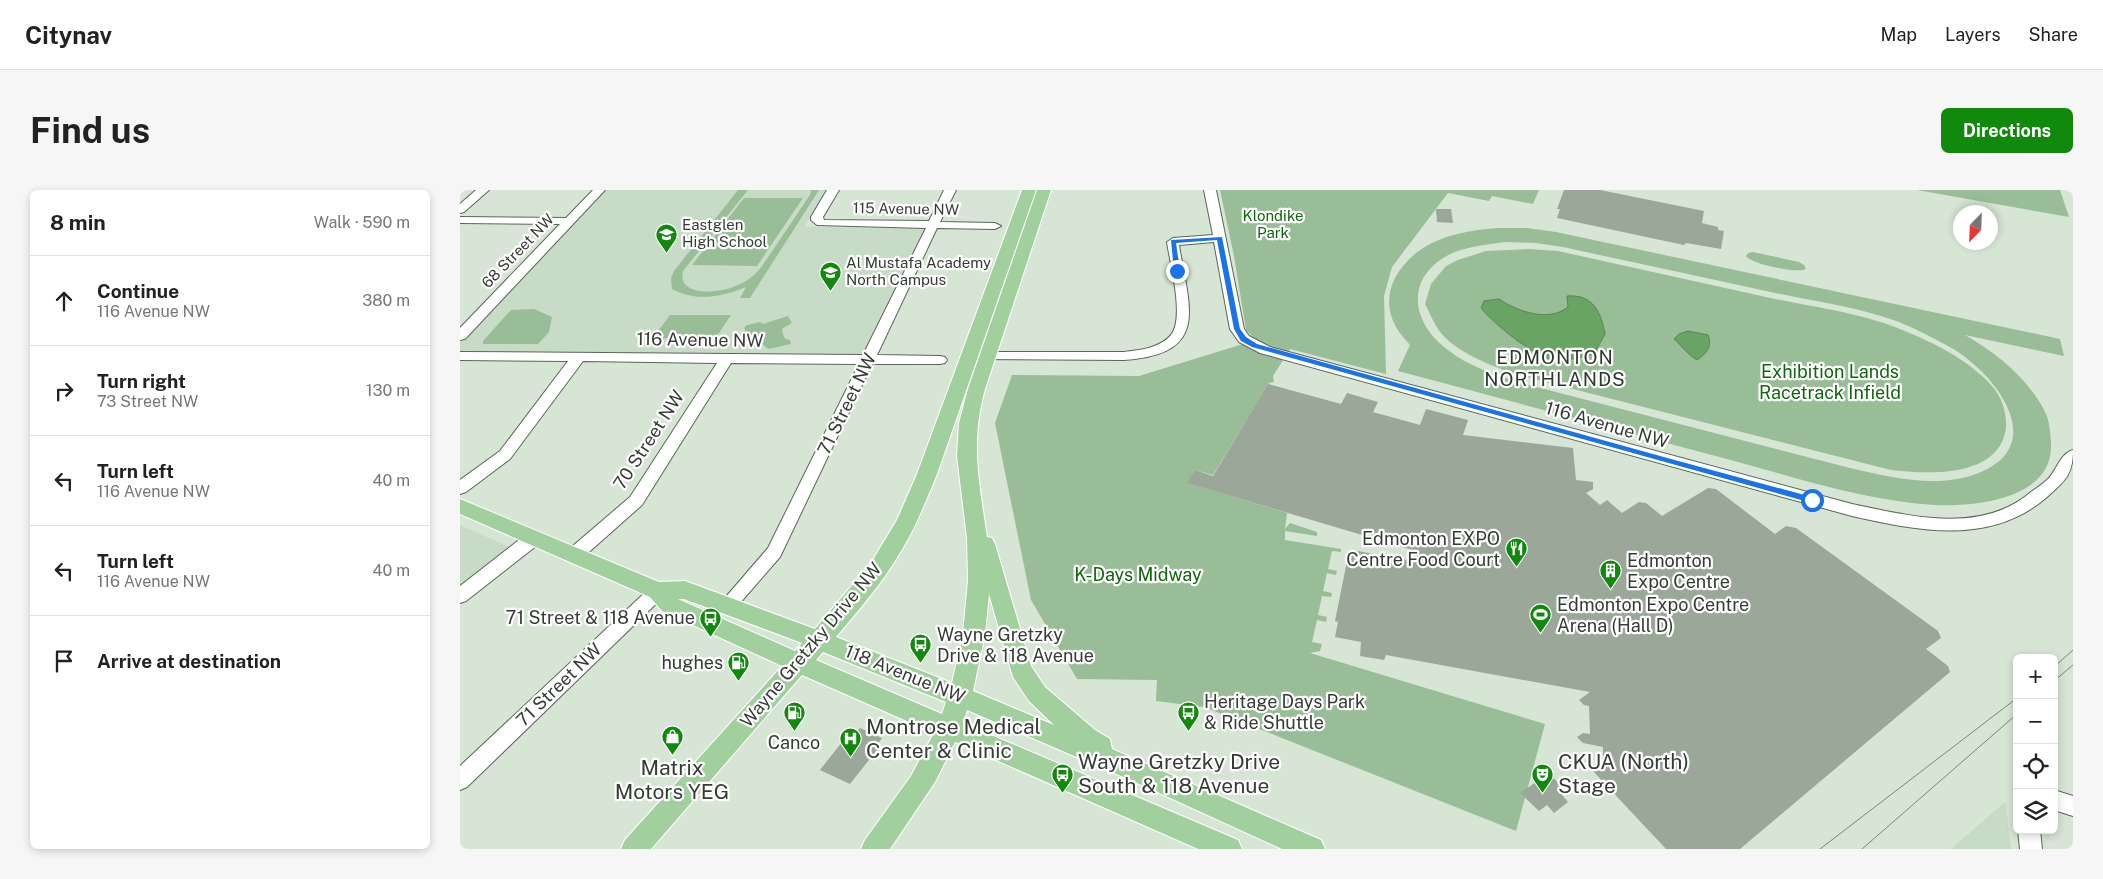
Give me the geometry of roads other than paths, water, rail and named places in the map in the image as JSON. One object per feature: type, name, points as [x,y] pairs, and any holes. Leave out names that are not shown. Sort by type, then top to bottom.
[{"type":"main road","name":"Wayne Gretzky Drive NW","points":[[874,849],[933,762],[948,729],[970,655],[977,615],[979,581],[978,552],[966,466],[968,424],[978,356],[1029,190]]},
{"type":"main road","name":"Wayne Gretzky Drive NW","points":[[634,849],[819,640],[880,566],[904,526],[978,356],[1044,190]]},
{"type":"main road","points":[[972,504],[992,566],[1002,610],[1021,670],[1037,694],[1086,738],[1153,778]]},
{"type":"main road","name":"118 Avenue NW","points":[[460,506],[658,591],[685,590],[819,640],[959,696],[1153,778],[1312,849]]},
{"type":"main road","name":"118 Avenue NW","points":[[658,591],[670,605],[798,663],[1229,849]]},
{"type":"street","points":[[460,210],[483,190]]},
{"type":"street","name":"68 Street NW","points":[[460,336],[599,190]]},
{"type":"street","name":"115 Avenue NW","points":[[833,190],[816,216],[817,220],[821,223],[995,226]]},
{"type":"street","name":"71 Street NW","points":[[727,606],[774,552],[950,190]]},
{"type":"street","points":[[978,356],[1136,355],[1162,347],[1178,336],[1183,322],[1173,242],[1220,238],[1210,190]]},
{"type":"street","points":[[460,220],[569,221]]},
{"type":"street","name":"116 Avenue NW","points":[[1220,238],[1237,329],[1244,339],[1265,350],[1852,510],[1905,522],[1938,526],[1961,526],[1992,521],[2009,516],[2052,484],[2073,455]]},
{"type":"street","name":"116 Avenue NW","points":[[460,356],[868,361],[940,360]]},
{"type":"street","points":[[460,488],[505,455],[580,357]]},
{"type":"street","name":"70 Street NW","points":[[574,555],[636,501],[726,359]]},
{"type":"street","points":[[460,596],[534,538]]},
{"type":"street","name":"71 Street NW","points":[[460,780],[658,591]]},
{"type":"street","points":[[2058,801],[2073,806]]},
{"type":"street","points":[[2029,834],[2031,849]]},
{"type":"tram line","points":[[2058,663],[2073,650]]},
{"type":"tram line","points":[[2058,678],[2073,665]]},
{"type":"tram line","points":[[1820,849],[2016,699]]},
{"type":"tram line","points":[[1862,849],[2013,717]]},
{"type":"place","name":"Eastglen High School","points":[[666,253]]},
{"type":"place","name":"Al Mustafa Academy North Campus","points":[[830,291]]},
{"type":"place","name":"Edmonton EXPO Centre Food Court","points":[[1516,568]]},
{"type":"place","name":"Edmonton Expo Centre","points":[[1611,590]]},
{"type":"place","name":"Edmonton Expo Centre Arena (Hall D)","points":[[1541,634]]},
{"type":"place","name":"71 Street & 118 Avenue","points":[[711,637]]},
{"type":"place","name":"Wayne Gretzky Drive & 118 Avenue","points":[[921,664]]},
{"type":"place","name":"hughes","points":[[739,682]]},
{"type":"place","name":"Heritage Days Park & Ride Shuttle","points":[[1188,731]]},
{"type":"place","name":"Canco","points":[[794,732]]},
{"type":"place","name":"Matrix Motors YEG","points":[[672,755]]},
{"type":"place","name":"Montrose Medical Center & Clinic","points":[[850,758]]},
{"type":"place","name":"Wayne Gretzky Drive South & 118 Avenue","points":[[1062,793]]},
{"type":"place","name":"CKUA (North) Stage","points":[[1542,793]]},
{"type":"district","name":"EDMONTON NORTHLANDS","points":[[1555,368]]},
{"type":"park label","name":"Klondike Park","points":[[1273,224]]},
{"type":"park label","name":"Exhibition Lands Racetrack Infield","points":[[1830,382]]},
{"type":"park label","name":"K-Days Midway","points":[[1138,575]]}]
